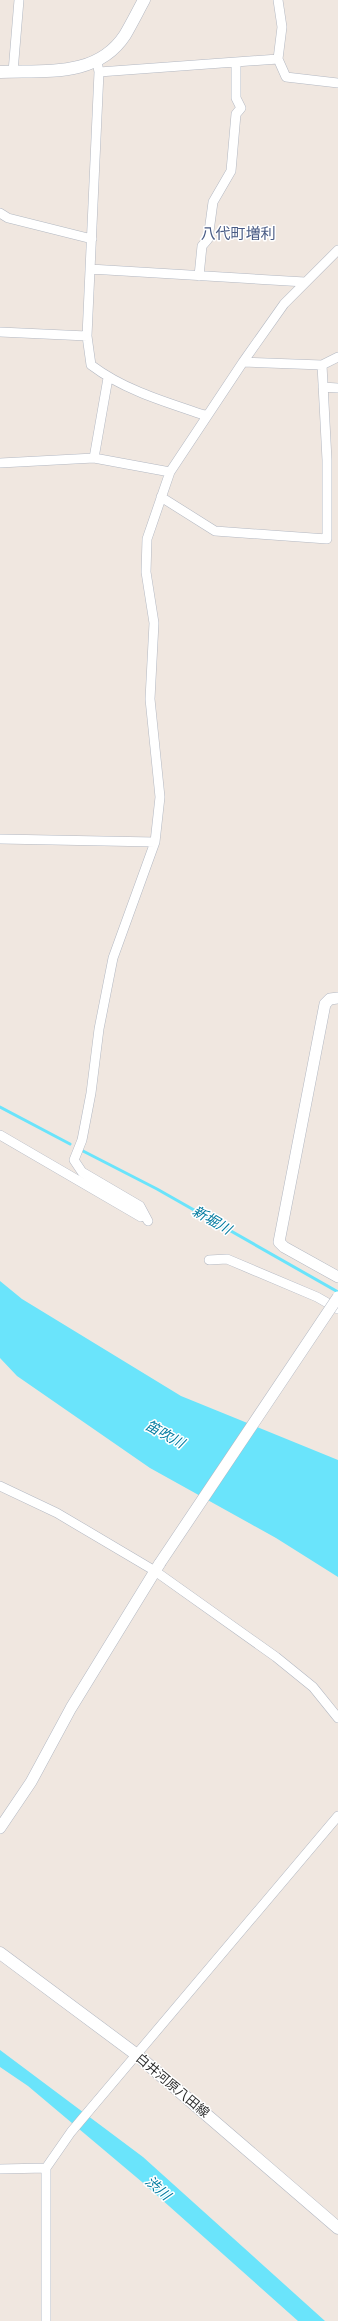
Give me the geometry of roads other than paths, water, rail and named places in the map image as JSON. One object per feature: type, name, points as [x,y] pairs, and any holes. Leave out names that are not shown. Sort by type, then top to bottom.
[{"type":"main road","points":[[0,72],[70,70],[98,66],[125,35],[144,0]]},
{"type":"main road","name":"白井河原八田線","points":[[0,1953],[137,2055],[338,2228]]},
{"type":"street","points":[[13,72],[19,0]]},
{"type":"street","points":[[278,0],[282,27],[278,58],[286,77],[338,83]]},
{"type":"street","points":[[208,414],[204,415],[155,398],[108,378],[91,365],[87,336],[98,66],[236,62],[278,58]]},
{"type":"street","points":[[198,276],[202,246],[208,239],[213,202],[231,171],[236,114],[241,108],[236,98],[236,62]]},
{"type":"street","points":[[0,213],[8,218],[92,239]]},
{"type":"street","points":[[0,1135],[145,1219],[140,1206],[82,1172],[74,1160],[82,1140],[91,1093],[98,1029],[113,958],[155,842],[160,797],[150,699],[154,623],[146,572],[147,539],[170,472],[242,362],[284,304],[338,250]]},
{"type":"street","points":[[90,269],[305,282]]},
{"type":"street","points":[[0,332],[87,336]]},
{"type":"street","points":[[242,362],[322,365],[338,357]]},
{"type":"street","points":[[161,497],[215,531],[327,539],[327,460],[322,365]]},
{"type":"street","points":[[94,458],[108,378]]},
{"type":"street","points":[[323,387],[338,388]]},
{"type":"street","points":[[0,463],[94,458],[170,472]]},
{"type":"street","points":[[0,839],[155,842]]},
{"type":"street","points":[[338,998],[330,999],[326,1004],[279,1242],[284,1247],[338,1277]]},
{"type":"street","points":[[208,1260],[227,1259],[317,1297],[338,1309]]},
{"type":"street","points":[[0,1828],[30,1782],[70,1708],[158,1567],[338,1297]]},
{"type":"street","points":[[0,1486],[58,1512],[158,1567],[313,1687],[338,1718]]},
{"type":"street","points":[[46,2321],[46,2168],[91,2109],[338,1816]]},
{"type":"street","points":[[0,2169],[46,2168]]},
{"type":"water","name":"笛吹川","points":[[0,1281],[22,1299],[181,1396],[338,1460],[338,1577],[276,1538],[150,1468],[17,1376],[0,1358]]},
{"type":"water","name":"渋川","points":[[0,2050],[143,2157],[325,2321],[298,2321],[142,2182],[28,2086],[0,2067]]},
{"type":"waterway","name":"新堀川","points":[[0,1107],[70,1144]]},
{"type":"waterway","name":"新堀川","points":[[83,1151],[157,1189],[338,1292]]},
{"type":"district","name":"八代町増利","points":[[238,234]]}]
